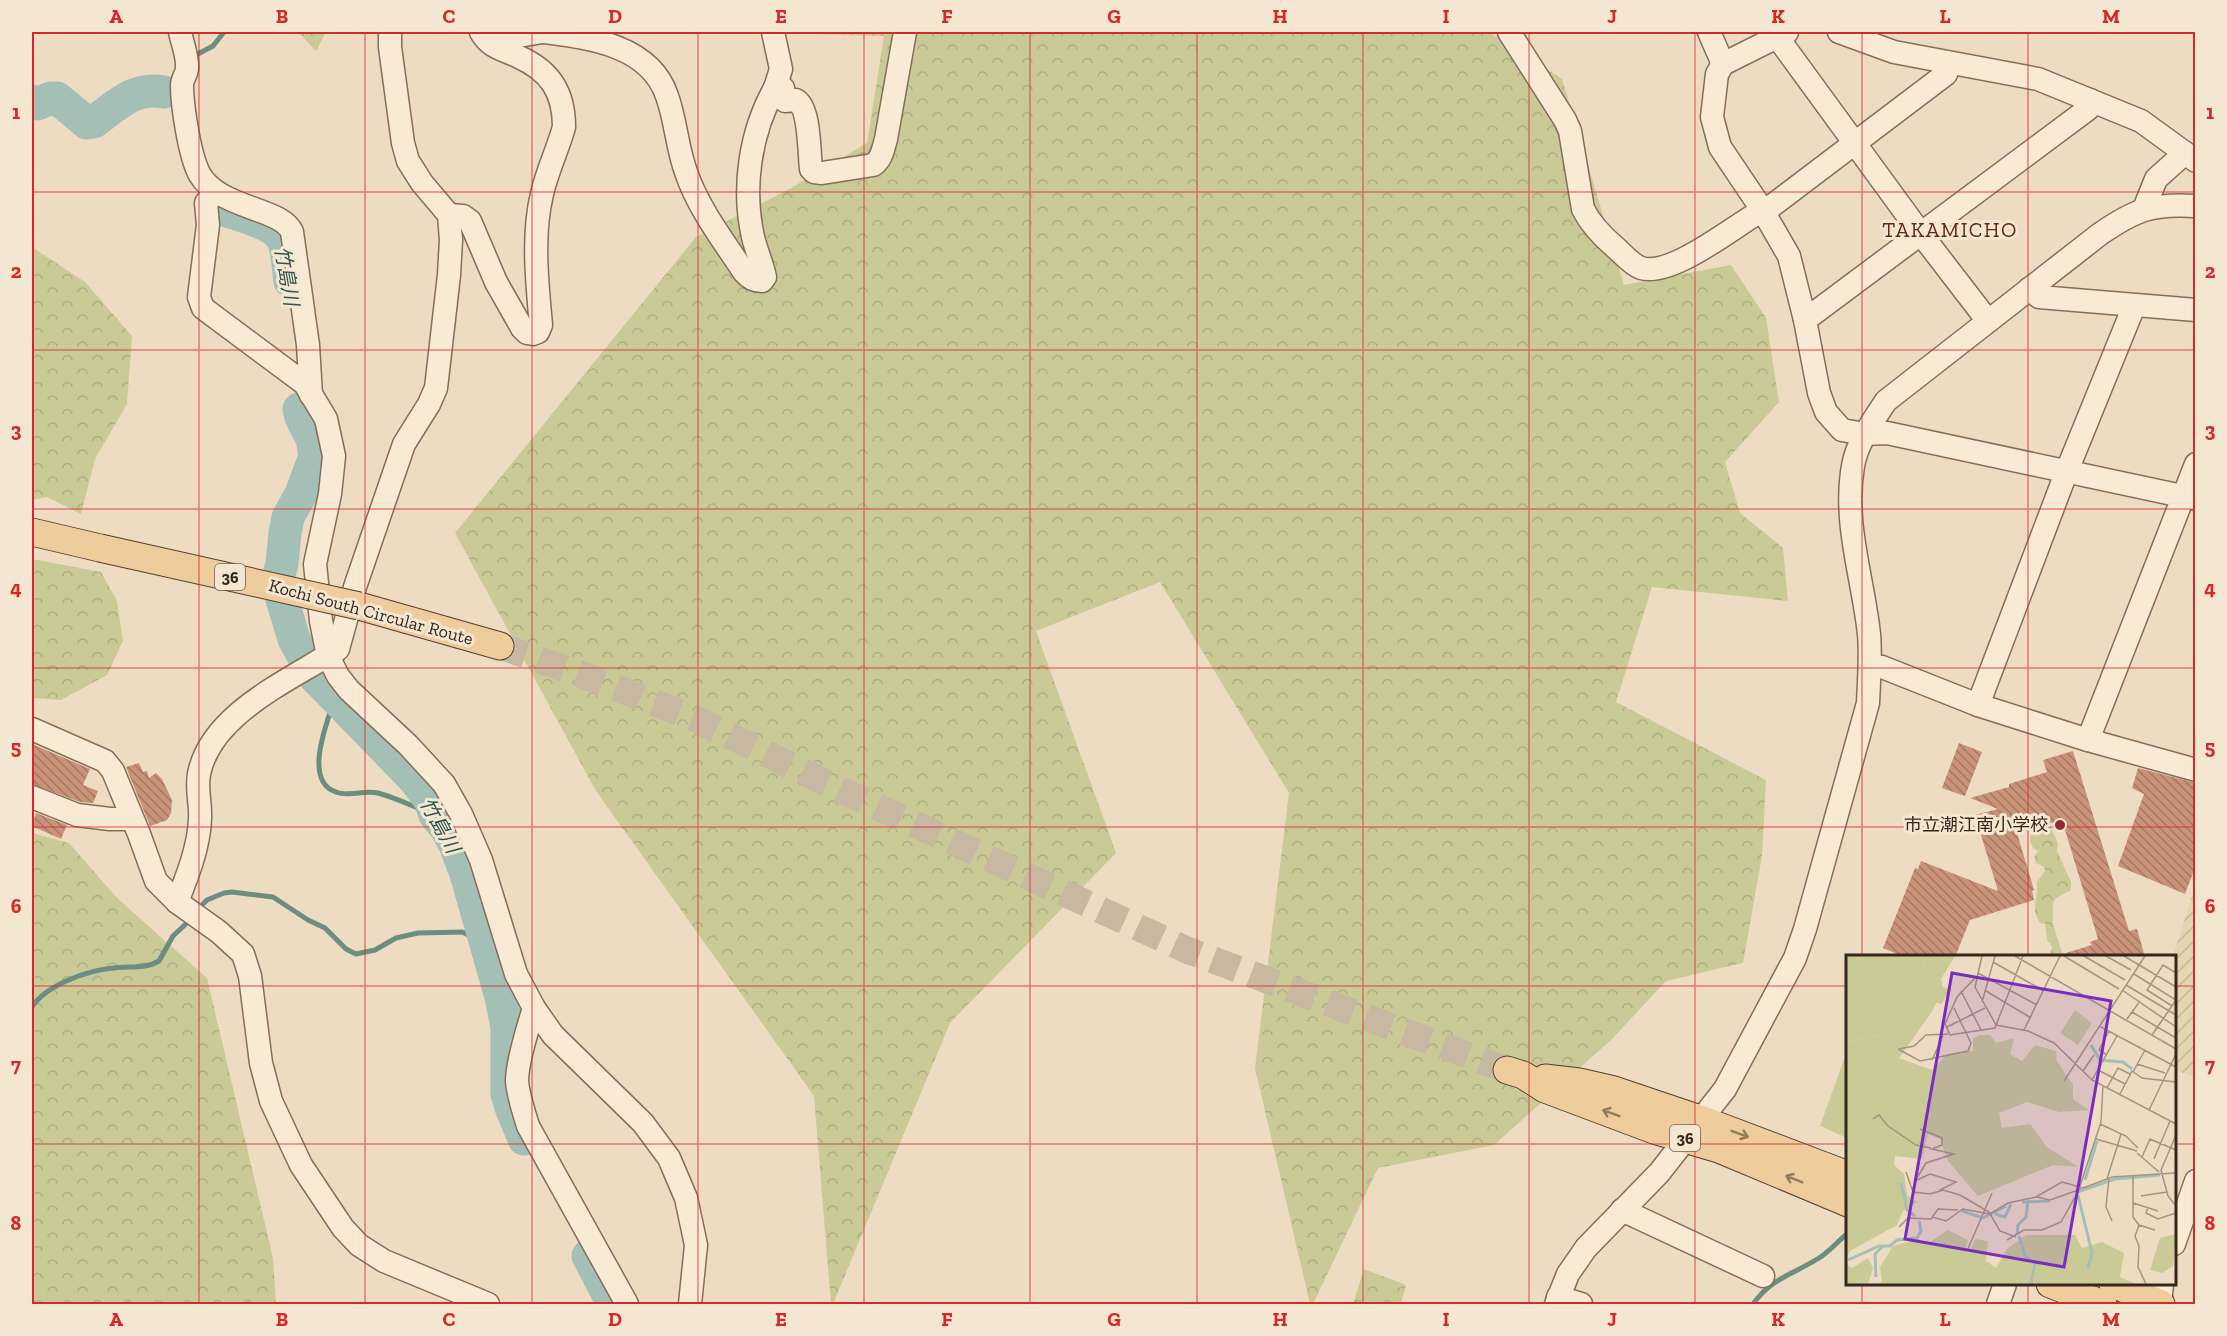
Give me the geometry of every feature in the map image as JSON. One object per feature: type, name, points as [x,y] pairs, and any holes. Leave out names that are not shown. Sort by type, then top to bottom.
[{"type":"main road","name":"Kochi South Circular Route","points":[[32,532],[360,606],[500,646]]},
{"type":"main road","name":"36","points":[[1515,1072],[1545,1089],[1654,1130],[1694,1129],[1846,1174]]},
{"type":"main road","name":"36","points":[[1694,1129],[1719,1149],[1846,1202]]},
{"type":"main road","points":[[2053,1285],[2103,1305]]},
{"type":"main road","points":[[2115,1285],[2160,1304]]},
{"type":"street","points":[[180,32],[188,67],[182,87],[191,156],[205,182],[215,192],[240,205],[275,218],[290,227],[294,240],[308,345],[311,395]]},
{"type":"street","points":[[177,902],[188,876],[200,819],[198,776],[209,747],[226,723],[338,649],[355,587],[404,444],[429,404],[436,388],[449,275],[451,240],[449,215],[422,183],[408,161],[403,143],[390,32]]},
{"type":"street","points":[[449,215],[463,216],[470,221],[492,274],[522,328],[527,333],[538,332],[541,325],[537,262],[538,209],[564,127],[563,109],[558,90],[546,75],[517,56],[490,45],[481,32]]},
{"type":"street","points":[[505,32],[513,37],[543,32],[612,44],[636,57],[656,76],[667,94],[680,156],[693,190],[744,272],[758,281],[762,281],[765,277],[753,236],[747,186],[759,126],[781,69],[773,32]]},
{"type":"street","points":[[775,88],[783,88],[785,101],[796,100],[802,104],[808,124],[811,169],[814,172],[822,173],[873,165],[878,161],[886,139],[905,32]]},
{"type":"street","points":[[1509,32],[1570,131],[1583,209],[1587,217],[1613,246],[1636,265],[1647,269],[1679,262],[1773,206],[1946,74],[1950,63]]},
{"type":"street","points":[[1709,32],[1723,64]]},
{"type":"street","points":[[1839,32],[1894,52],[2038,79],[2141,121],[2190,157],[2156,179],[2144,208]]},
{"type":"street","points":[[1988,321],[1855,143],[1783,35],[1723,64],[1717,74],[1712,117],[1720,147],[1763,211],[1789,256],[1805,320],[1819,393],[1826,412],[1842,430],[1864,434],[1887,433],[2189,498]]},
{"type":"street","points":[[1805,320],[2088,109],[2090,100]]},
{"type":"street","points":[[215,192],[206,203],[208,225],[200,297],[203,308],[304,384],[326,419],[334,456],[330,494],[315,564],[321,621],[314,663]]},
{"type":"street","points":[[1581,1305],[1557,1300],[1568,1274],[1586,1248],[1659,1173],[1725,1089],[1795,958],[1811,910],[1868,703],[1869,634],[1850,519],[1853,464],[1864,434],[1886,401],[2109,228],[2144,208],[2196,206]]},
{"type":"street","points":[[2029,289],[2039,297],[2196,310]]},
{"type":"street","points":[[1978,705],[2066,473],[2134,306]]},
{"type":"street","points":[[2088,740],[2189,498],[2196,464]]},
{"type":"street","points":[[314,663],[338,676],[349,690],[408,745],[444,784],[461,814],[481,860],[516,974],[534,1008],[553,1035],[643,1123],[669,1158],[687,1198],[696,1245],[690,1305]]},
{"type":"street","points":[[1870,666],[1882,667],[1978,705],[2088,740],[2196,770]]},
{"type":"street","points":[[32,729],[105,761],[112,771],[136,827],[156,881],[177,902],[219,932],[243,954],[250,976],[261,1063],[271,1101],[301,1165],[342,1228],[359,1245],[384,1261],[488,1305]]},
{"type":"street","points":[[32,797],[77,815],[110,819],[136,827]]},
{"type":"street","points":[[534,1008],[517,1080],[521,1105],[528,1126],[627,1305]]},
{"type":"street","points":[[2176,1241],[2196,1181]]},
{"type":"street","points":[[1622,1210],[1763,1276]]},
{"type":"street","points":[[1998,1305],[2005,1285]]},
{"type":"street","points":[[2160,1304],[2162,1285]]},
{"type":"shaded area","points":[[2195,887],[2196,1077],[2176,1070],[2176,955],[2173,955]]},
{"type":"green space","points":[[298,32],[326,32],[316,51]]},
{"type":"green space","points":[[746,32],[1489,32],[1562,79],[1624,285],[1731,265],[1766,318],[1779,402],[1725,462],[1740,513],[1783,548],[1788,601],[1652,587],[1616,702],[1766,780],[1762,856],[1743,963],[1666,981],[1612,1039],[1494,1145],[1378,1168],[1313,1304],[1310,1304],[1255,1068],[1289,793],[1160,582],[1036,631],[1116,853],[950,1023],[833,1304],[831,1304],[814,1096],[596,791],[455,533],[696,237],[793,187],[867,143],[884,36]]},
{"type":"green space","points":[[32,247],[85,282],[132,336],[127,404],[95,459],[81,514],[47,497],[32,500]]},
{"type":"green space","points":[[32,559],[101,572],[117,601],[123,641],[107,675],[61,700],[32,698]]},
{"type":"green space","points":[[2042,821],[2050,827],[2058,844],[2057,851],[2071,882],[2071,890],[2056,898],[2053,903],[2053,924],[2063,955],[2049,955],[2052,948],[2047,941],[2045,923],[2041,924],[2037,919],[2035,909],[2037,882],[2045,871],[2044,867],[2036,863],[2034,857],[2038,851],[2033,848],[2030,841],[2032,825]]},
{"type":"green space","points":[[32,833],[69,843],[117,898],[207,978],[273,1258],[276,1304],[32,1304]]},
{"type":"green space","points":[[1846,1054],[1846,1138],[1820,1126]]},
{"type":"green space","points":[[1364,1269],[1406,1285],[1401,1304],[1353,1304]]},
{"type":"building","points":[[1959,743],[1982,752],[1965,796],[1942,788]]},
{"type":"building","points":[[32,744],[90,769],[83,785],[98,791],[93,803],[80,802],[32,784]]},
{"type":"building","points":[[2073,751],[2129,931],[2137,929],[2144,955],[2066,955],[2066,953],[2092,945],[2090,942],[2098,939],[2062,820],[2017,833],[2034,890],[2032,891],[2034,900],[1970,920],[1956,955],[1900,955],[1883,948],[1915,868],[1918,869],[1921,861],[1998,891],[1975,815],[1998,809],[1970,798],[2009,787],[2009,784],[2047,772],[2043,760]]},
{"type":"building","points":[[139,763],[143,772],[147,771],[149,778],[156,773],[162,779],[172,800],[171,813],[167,820],[150,826],[126,767]]},
{"type":"building","points":[[2138,768],[2196,783],[2196,865],[2185,894],[2118,866],[2144,794],[2132,788]]},
{"type":"building","points":[[36,813],[67,825],[61,839],[32,826]]},
{"type":"waterway","points":[[192,57],[213,46],[224,32]]},
{"type":"waterway","name":"竹島川","points":[[32,101],[37,104],[57,98],[87,123],[94,122],[135,94],[164,92]]},
{"type":"waterway","name":"竹島川","points":[[222,209],[266,225],[280,235],[284,242],[290,281]]},
{"type":"waterway","name":"竹島川","points":[[299,409],[312,439],[315,456],[301,494],[288,517],[282,564],[277,582],[294,639],[314,676],[415,780],[430,800],[435,815],[446,828],[455,845],[466,874],[501,997],[507,1027],[507,1094],[524,1139]]},
{"type":"waterway","points":[[335,698],[320,749],[321,776],[326,786],[341,793],[378,793],[435,815]]},
{"type":"waterway","points":[[199,908],[207,900],[224,893],[273,897],[308,920],[325,928],[346,949],[356,954],[375,950],[396,938],[418,933],[462,932],[486,943]]},
{"type":"waterway","points":[[32,1007],[47,992],[80,975],[104,969],[149,965],[159,961],[173,936],[189,921]]},
{"type":"waterway","points":[[1753,1304],[1776,1282],[1823,1256],[1846,1235]]},
{"type":"waterway","name":"竹島川","points":[[588,1256],[613,1304]]},
{"type":"tunnel","points":[[500,646],[696,719],[824,782],[1187,950],[1507,1070]]},
{"type":"place","name":"市立潮江南小学校","points":[[2060,825]]},
{"type":"district","name":"TAKAMICHO","points":[[1950,229]]}]
